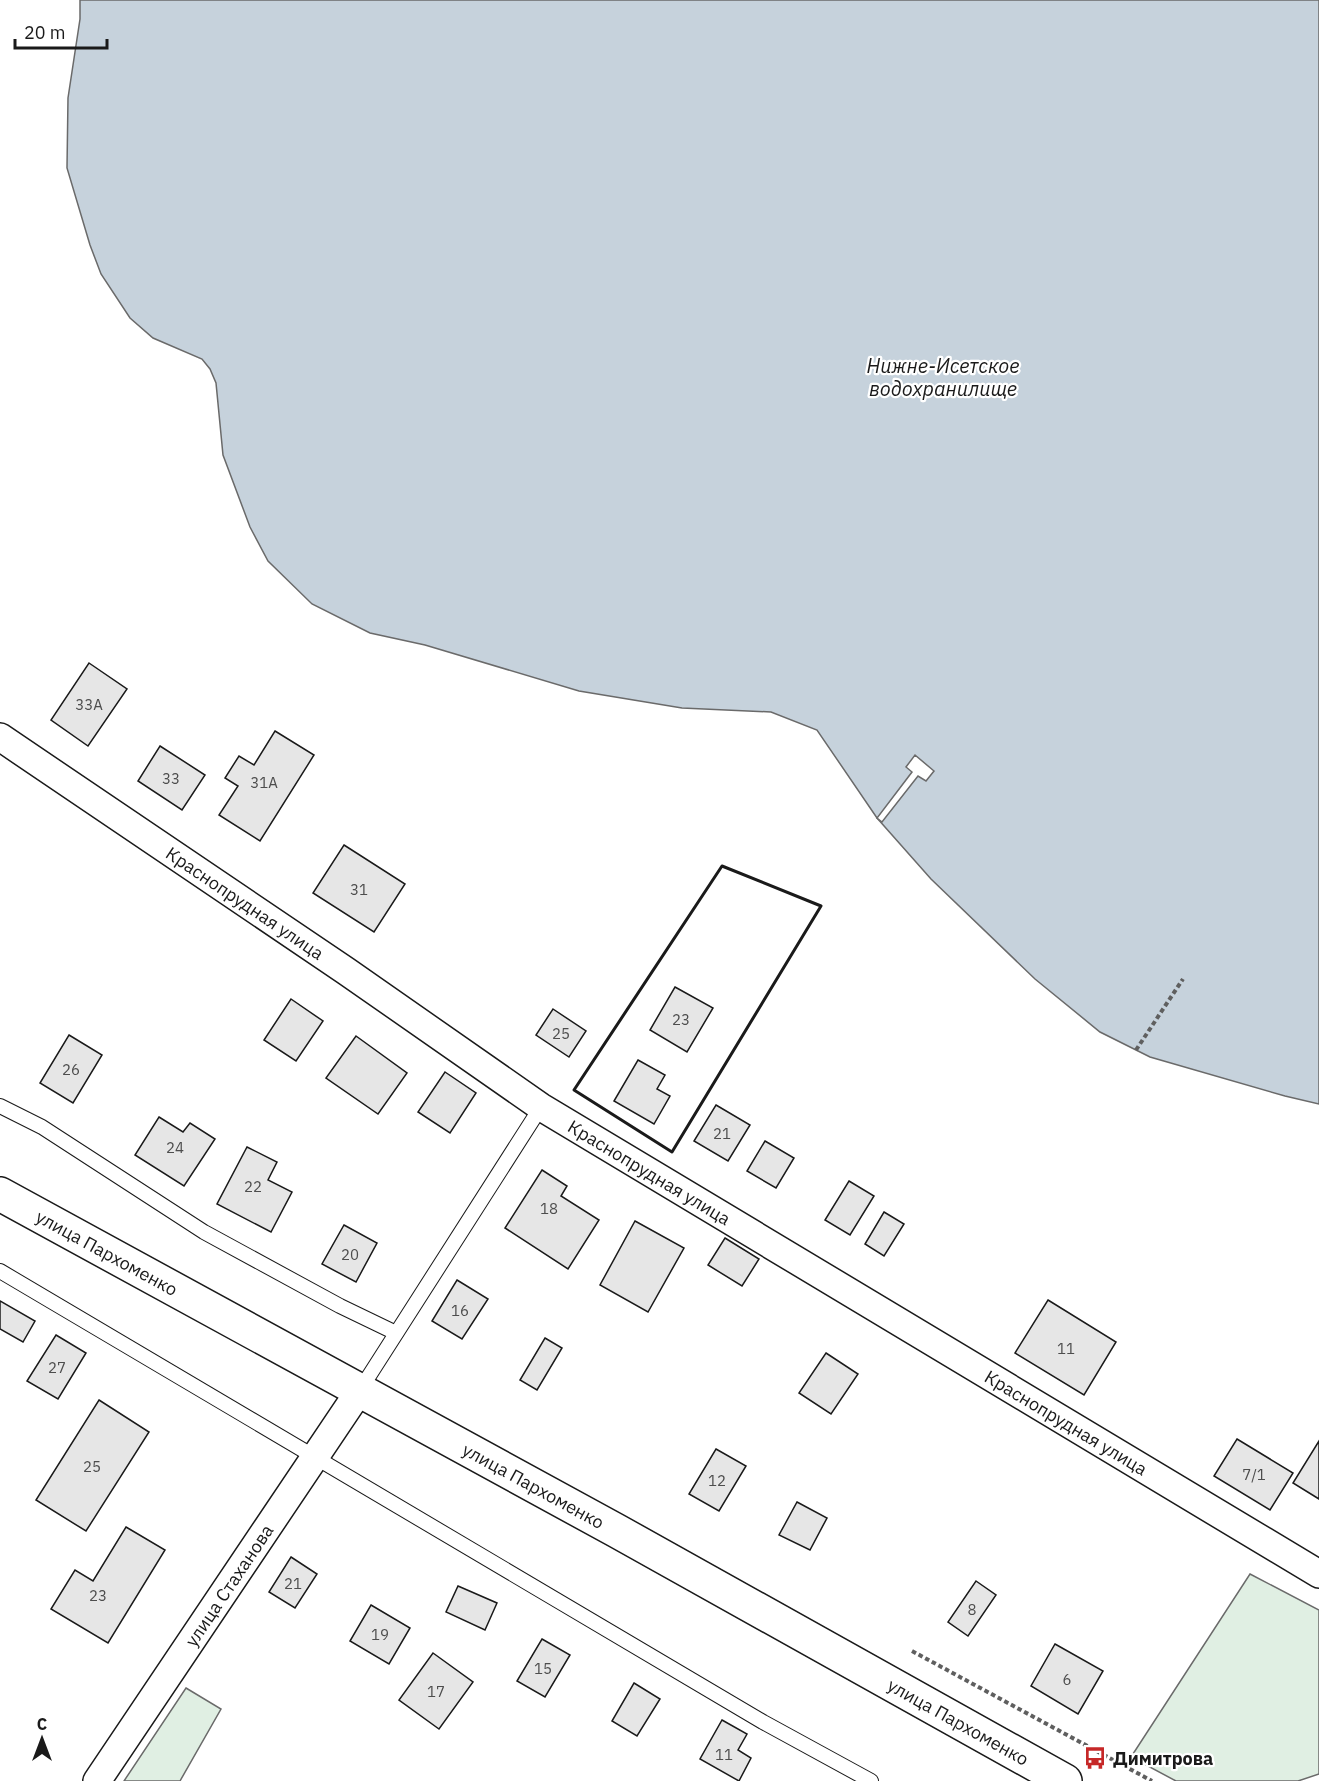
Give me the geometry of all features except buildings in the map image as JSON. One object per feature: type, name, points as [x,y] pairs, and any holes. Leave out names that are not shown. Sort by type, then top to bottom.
[{"type":"main road","name":"улица Пархоменко","points":[[0,1194],[618,1530],[1065,1781]]},
{"type":"street","name":"Краснопрудная улица","points":[[0,737],[346,971],[541,1107],[1319,1574]]},
{"type":"street","name":"улица Стаханова","points":[[97,1781],[360,1390]]},
{"type":"lane","points":[[0,1106],[42,1127],[204,1232],[340,1306],[396,1333]]},
{"type":"lane","points":[[360,1390],[541,1107]]},
{"type":"lane","points":[[0,1271],[763,1722],[871,1781]]},
{"type":"path","points":[[1136,1050],[1183,979]]},
{"type":"path","points":[[912,1651],[1152,1781]]},
{"type":"green space","points":[[1250,1574],[1319,1610],[1319,1774],[1298,1781],[1176,1781],[1131,1757]]},
{"type":"green space","points":[[186,1688],[221,1709],[180,1781],[124,1781]]},
{"type":"water","name":"Нижне-Исетское водохранилище","points":[[80,0],[1319,0],[1319,1104],[1150,1057],[1100,1032],[1035,979],[931,879],[877,818],[817,730],[771,712],[682,708],[579,691],[425,645],[370,633],[312,604],[268,561],[250,527],[223,455],[216,383],[210,369],[202,359],[153,338],[130,318],[101,274],[67,168],[68,98],[80,19]]},
{"type":"pier","points":[[915,755],[934,771],[926,781],[918,776],[882,822],[877,818],[912,772],[906,767]]},
{"type":"wall","points":[[722,866],[821,906],[672,1152],[574,1090],[722,866]]},
{"type":"place","name":"Димитрова","points":[[1095,1758]]}]
